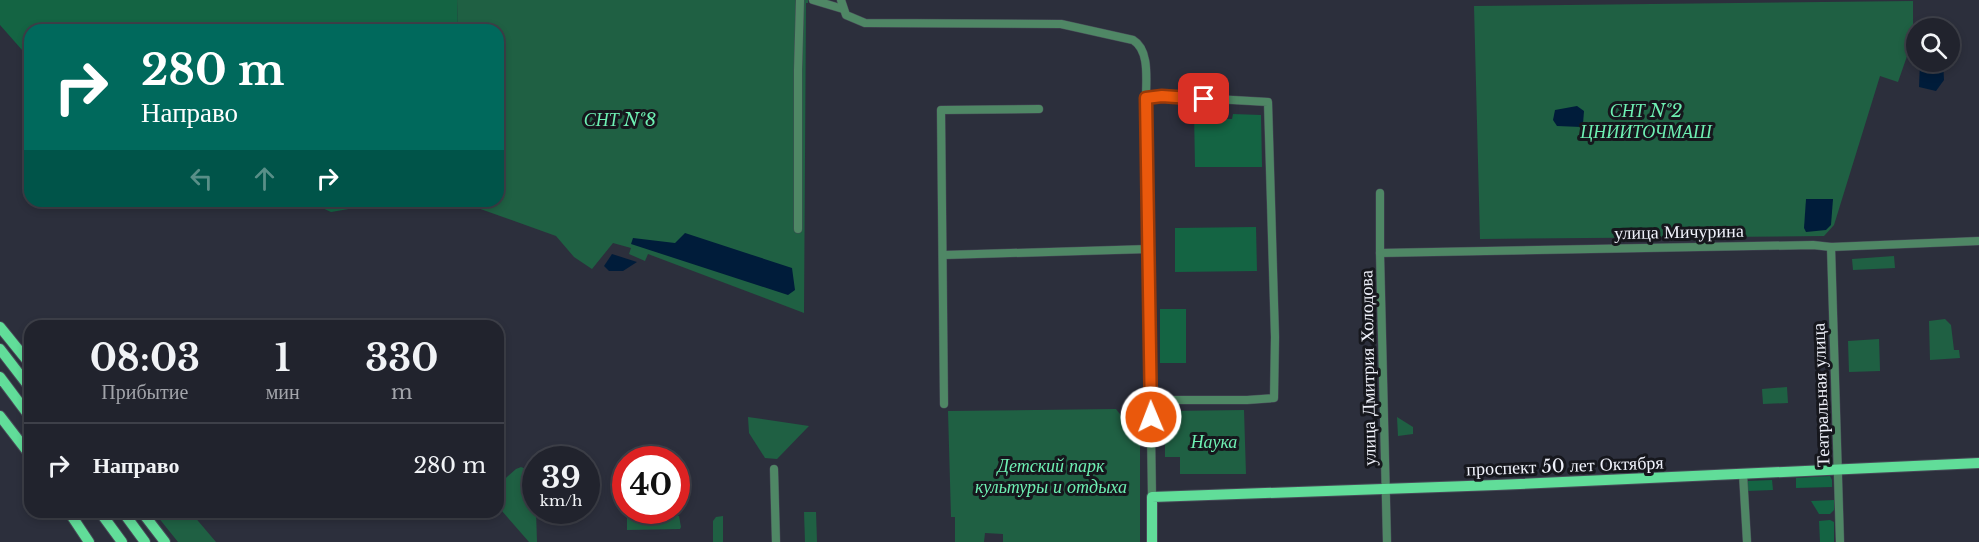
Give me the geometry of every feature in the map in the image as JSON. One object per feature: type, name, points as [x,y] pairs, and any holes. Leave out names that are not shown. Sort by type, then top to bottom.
[{"type":"main road","points":[[0,327],[24,357]]},
{"type":"main road","points":[[0,349],[24,380]]},
{"type":"main road","points":[[0,377],[24,409]]},
{"type":"main road","points":[[0,416],[24,447]]},
{"type":"main road","name":"проспект 50 лет Октября","points":[[1152,497],[1979,463]]},
{"type":"main road","points":[[1152,497],[1152,542]]},
{"type":"main road","points":[[73,518],[89,542]]},
{"type":"main road","points":[[104,518],[122,542]]},
{"type":"main road","points":[[127,518],[145,542]]},
{"type":"main road","points":[[147,518],[165,542]]},
{"type":"street","points":[[798,229],[800,0]]},
{"type":"street","points":[[813,0],[843,9]]},
{"type":"street","points":[[842,0],[843,9],[851,19],[865,23],[1050,24],[1069,26],[1138,43],[1144,54],[1146,98],[1152,497]]},
{"type":"street","points":[[1146,98],[1162,96],[1268,102],[1275,338],[1274,398],[1151,400]]},
{"type":"street","points":[[944,404],[941,110],[1039,109]]},
{"type":"street","name":"улица Дмитрия Холодова","points":[[1380,193],[1387,542]]},
{"type":"street","name":"улица Мичурина","points":[[1380,253],[1766,246],[1831,247],[1979,241]]},
{"type":"street","name":"Театральная улица","points":[[1831,247],[1840,542]]},
{"type":"street","points":[[944,255],[1149,249]]},
{"type":"street","points":[[774,469],[776,542]]},
{"type":"street","points":[[1743,474],[1747,542]]},
{"type":"green space","points":[[0,0],[457,0],[458,24],[24,24],[24,52],[0,25]]},
{"type":"green space","name":"СНТ №8","points":[[457,0],[808,0],[806,3],[804,313],[648,254],[645,261],[629,254],[631,248],[613,243],[592,269],[574,257],[556,236],[475,207],[504,207],[504,24],[458,24]]},
{"type":"green space","name":"СНТ №2 ЦНИИТОЧМАШ","points":[[1913,1],[1913,18],[1906,18],[1906,59],[1898,82],[1880,76],[1834,225],[1824,236],[1480,239],[1474,6]]},
{"type":"green space","points":[[1194,111],[1223,113],[1224,119],[1232,119],[1233,114],[1261,115],[1262,167],[1195,167]]},
{"type":"green space","points":[[320,207],[361,207],[331,212]]},
{"type":"green space","points":[[1256,227],[1257,271],[1175,272],[1175,228]]},
{"type":"green space","points":[[1894,256],[1895,268],[1853,270],[1852,259]]},
{"type":"green space","points":[[1160,309],[1186,309],[1186,363],[1160,363]]},
{"type":"green space","points":[[1945,319],[1951,325],[1954,350],[1959,350],[1960,358],[1930,360],[1929,321]]},
{"type":"green space","points":[[1879,339],[1880,371],[1849,372],[1848,341]]},
{"type":"green space","points":[[1787,387],[1788,403],[1763,404],[1762,389]]},
{"type":"green space","name":"Детский парк культуры и отдыха","points":[[1116,409],[1140,440],[1140,542],[1003,542],[1003,534],[985,533],[984,542],[955,542],[955,517],[951,517],[948,411]]},
{"type":"green space","name":"Наука","points":[[1244,410],[1246,474],[1180,474],[1180,457],[1165,457],[1165,424],[1171,424],[1171,411]]},
{"type":"green space","points":[[748,417],[809,426],[777,459],[765,458],[749,433]]},
{"type":"green space","points":[[1397,417],[1413,427],[1413,434],[1398,436]]},
{"type":"green space","points":[[522,467],[522,524],[536,524],[537,542],[529,542],[504,513],[504,480],[516,469]]},
{"type":"green space","points":[[1830,476],[1832,487],[1796,488],[1796,478]]},
{"type":"green space","points":[[1772,480],[1773,490],[1747,491],[1748,481]]},
{"type":"green space","points":[[1834,500],[1834,510],[1830,514],[1819,514],[1811,501]]},
{"type":"green space","points":[[804,512],[816,512],[817,542],[805,542]]},
{"type":"green space","points":[[723,516],[723,542],[713,542],[713,521],[716,517]]},
{"type":"green space","points":[[159,518],[196,518],[216,542],[178,542]]},
{"type":"green space","points":[[1819,521],[1834,522],[1834,542],[1820,542]]},
{"type":"green space","points":[[627,524],[680,524],[681,527],[680,529],[627,530]]},
{"type":"water","points":[[1920,72],[1944,72],[1944,80],[1936,91],[1919,87]]},
{"type":"water","points":[[1577,106],[1584,111],[1581,127],[1557,126],[1553,120],[1555,110]]},
{"type":"water","points":[[1806,199],[1833,199],[1831,225],[1826,230],[1806,232],[1804,228]]},
{"type":"water","points":[[685,233],[792,268],[795,290],[788,295],[631,244],[633,238],[675,243]]},
{"type":"water","points":[[612,254],[637,262],[623,271],[609,271],[604,266]]},
{"type":"route","points":[[1151,417],[1146,98],[1162,96],[1204,99]]}]
